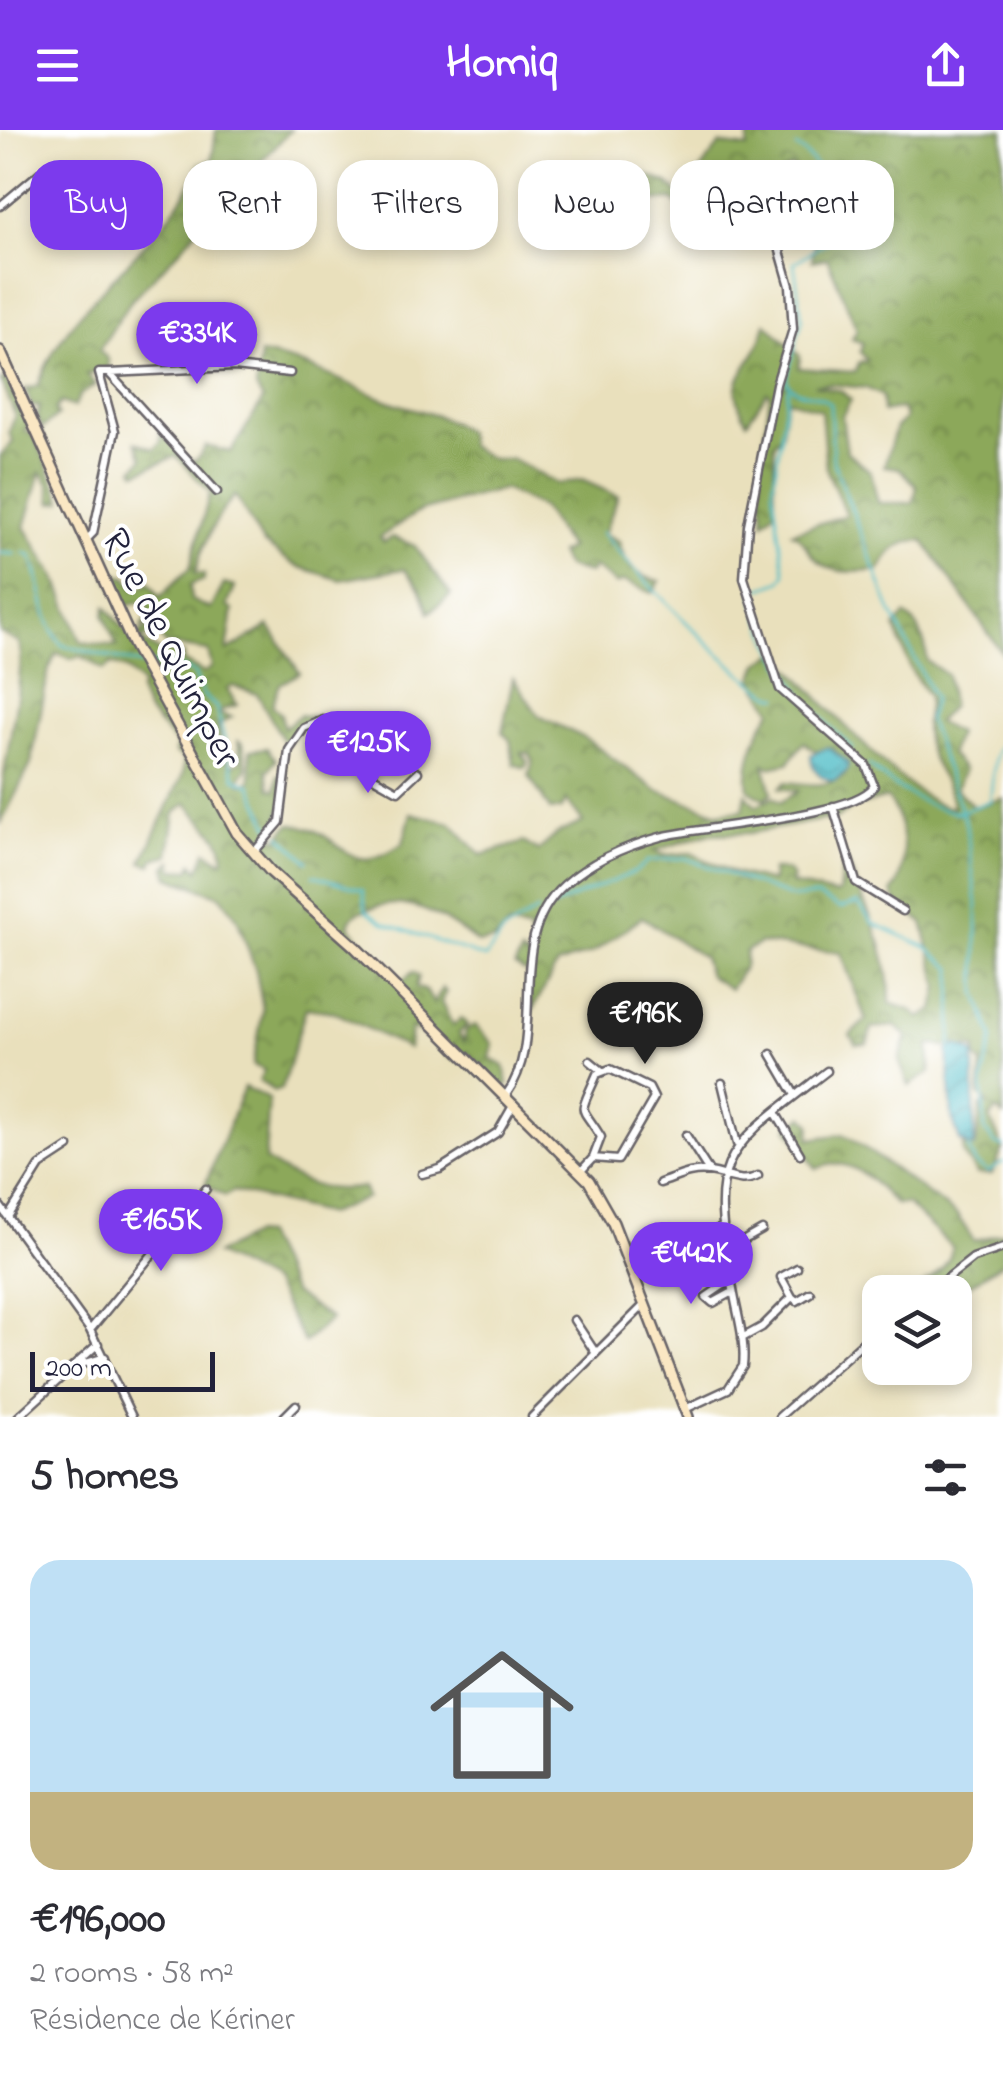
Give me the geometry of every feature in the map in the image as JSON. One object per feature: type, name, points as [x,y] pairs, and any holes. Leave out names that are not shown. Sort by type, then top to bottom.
[{"type":"main road","name":"Rue de Quimper","points":[[0,351],[154,684],[221,808],[253,853],[582,1171],[610,1216],[687,1414]]},
{"type":"street","points":[[0,206],[30,181]]},
{"type":"street","points":[[506,1095],[516,1074],[525,1030],[531,949],[545,908],[567,882],[607,858],[662,836],[833,806],[868,794],[874,786],[872,774],[780,689],[744,578],[748,525],[776,384],[794,329],[790,286],[780,251]]},
{"type":"street","points":[[85,540],[92,532],[114,442],[112,409],[97,378],[99,373],[248,367],[290,374]]},
{"type":"street","points":[[109,373],[217,492]]},
{"type":"street","points":[[253,853],[282,818],[289,750],[300,732],[322,720],[386,736]]},
{"type":"street","points":[[373,734],[372,776],[398,791],[418,772]]},
{"type":"street","points":[[833,806],[856,882],[903,910]]},
{"type":"street","points":[[771,1054],[795,1096]]},
{"type":"street","points":[[590,1061],[601,1070],[630,1077],[652,1091],[654,1098],[618,1160],[593,1158]]},
{"type":"street","points":[[582,1171],[593,1158],[601,1137],[582,1116],[582,1108],[601,1070]]},
{"type":"street","points":[[687,1414],[735,1383],[744,1366],[722,1227],[723,1176],[738,1146],[826,1071]]},
{"type":"street","points":[[722,1083],[738,1146]]},
{"type":"street","points":[[422,1174],[440,1169],[498,1132],[514,1104]]},
{"type":"street","points":[[775,1112],[800,1154]]},
{"type":"street","points":[[686,1134],[709,1172]]},
{"type":"street","points":[[8,1216],[40,1166],[69,1147]]},
{"type":"street","points":[[660,1183],[684,1174],[709,1172],[746,1181],[758,1176]]},
{"type":"street","points":[[90,1330],[206,1189]]},
{"type":"street","points":[[0,1206],[90,1330],[132,1417]]},
{"type":"street","points":[[688,1244],[722,1227]]},
{"type":"street","points":[[725,1251],[762,1230]]},
{"type":"street","points":[[952,1275],[973,1258],[1003,1248]]},
{"type":"street","points":[[797,1268],[780,1277],[797,1300],[810,1293]]},
{"type":"street","points":[[731,1280],[706,1296],[712,1303],[733,1292]]},
{"type":"street","points":[[742,1338],[762,1327],[792,1297]]},
{"type":"street","points":[[532,1417],[645,1304]]},
{"type":"street","points":[[574,1320],[595,1352]]},
{"type":"street","points":[[18,1417],[98,1344]]},
{"type":"street","points":[[779,1417],[862,1345]]},
{"type":"street","points":[[78,1365],[105,1357]]},
{"type":"street","points":[[284,1417],[296,1405]]},
{"type":"green space","points":[[216,130],[291,130],[263,160],[212,160]]},
{"type":"green space","points":[[750,130],[1003,130],[1003,654],[923,540],[897,548],[880,570],[844,572],[820,563],[792,532],[846,515],[826,468],[821,410],[787,399],[782,433],[774,444],[775,511],[764,522],[760,471],[770,394],[767,392],[747,422],[739,406],[738,383],[766,323],[800,356],[799,368],[856,372],[859,362],[867,360],[860,352],[863,343],[852,339],[857,329],[827,258],[812,261],[813,250],[894,250],[894,160],[708,160],[720,144],[747,148]],"holes":[[[814,385],[866,388],[882,396],[883,412],[902,408],[905,419],[896,427],[884,466],[899,468],[917,486],[913,503],[878,503],[871,472],[847,452],[842,416],[851,400],[841,391]]]},
{"type":"green space","points":[[650,177],[668,183],[670,200],[650,201]]},
{"type":"green space","points":[[183,196],[183,245],[133,299],[99,350],[108,359],[109,370],[86,374],[96,385],[80,395],[74,407],[61,402],[55,409],[58,415],[42,429],[37,416],[40,406],[32,407],[25,389],[38,386],[52,354],[71,326],[140,250],[163,250],[164,223]]},
{"type":"green space","points":[[260,354],[293,362],[449,421],[467,433],[469,446],[492,459],[512,459],[558,484],[582,480],[618,496],[604,534],[619,541],[624,556],[638,573],[660,581],[652,593],[624,581],[616,584],[594,567],[589,573],[566,567],[559,554],[569,548],[542,508],[503,489],[420,511],[380,537],[384,542],[393,537],[415,546],[451,595],[429,613],[420,588],[404,569],[341,580],[296,566],[263,543],[235,495],[205,543],[195,574],[204,574],[204,580],[190,585],[191,600],[211,609],[224,584],[235,587],[227,606],[233,610],[227,651],[269,626],[300,673],[280,684],[272,705],[281,714],[284,728],[300,715],[314,717],[286,745],[257,694],[233,686],[227,689],[237,705],[222,710],[220,714],[232,717],[218,725],[223,755],[232,765],[241,761],[238,741],[243,744],[247,768],[239,780],[242,784],[251,781],[250,750],[267,748],[276,760],[267,772],[270,788],[276,790],[278,776],[284,775],[284,801],[272,838],[277,839],[290,824],[309,828],[356,857],[368,858],[403,843],[411,813],[451,823],[481,855],[524,842],[538,851],[558,833],[583,822],[566,800],[562,809],[550,810],[529,776],[533,760],[529,753],[521,753],[528,762],[525,768],[514,764],[510,740],[502,732],[513,678],[539,716],[585,738],[656,790],[718,813],[743,810],[746,794],[756,806],[773,797],[781,802],[798,791],[780,788],[786,782],[831,782],[845,775],[848,763],[831,748],[815,751],[804,742],[788,763],[769,767],[764,764],[772,793],[764,799],[749,790],[753,748],[772,710],[753,679],[759,663],[776,653],[887,767],[934,802],[953,808],[927,744],[928,696],[911,670],[895,628],[905,615],[915,624],[924,641],[927,661],[947,675],[951,706],[937,722],[957,733],[950,754],[964,770],[956,789],[974,807],[1003,798],[1003,1116],[997,1110],[990,1118],[1003,1149],[992,1174],[977,1174],[963,1154],[963,1143],[969,1147],[976,1144],[981,1106],[987,1102],[979,1095],[982,1064],[976,1059],[976,1048],[929,1045],[931,1072],[909,1086],[899,1061],[907,1036],[895,1026],[872,1028],[867,1044],[856,1045],[850,1035],[866,1020],[841,953],[761,943],[746,951],[744,967],[730,989],[709,976],[703,957],[642,917],[594,952],[557,965],[532,1011],[528,974],[515,966],[521,953],[527,959],[535,939],[529,937],[530,931],[509,926],[494,941],[478,943],[415,907],[387,905],[358,913],[349,925],[378,961],[393,969],[402,981],[413,972],[419,976],[416,987],[426,991],[434,1004],[442,988],[446,992],[441,1002],[453,1026],[461,1018],[467,1025],[459,1033],[464,1042],[466,1030],[475,1025],[493,1044],[490,1058],[504,1066],[508,1084],[503,1087],[467,1052],[462,1061],[447,1056],[447,1049],[411,1028],[409,1049],[334,1012],[306,1008],[282,1088],[274,1091],[259,1081],[264,1070],[253,1065],[263,1010],[256,971],[237,918],[221,896],[169,877],[166,867],[172,861],[173,869],[190,870],[193,863],[199,870],[206,851],[223,861],[217,837],[187,803],[175,813],[169,855],[154,859],[152,865],[142,862],[183,774],[184,759],[175,753],[177,745],[147,711],[139,692],[142,685],[126,669],[111,664],[104,670],[81,656],[72,659],[57,653],[49,669],[31,764],[0,825],[21,650],[19,643],[0,633],[0,456],[13,442],[9,433],[15,415],[1,380],[7,379],[30,425],[24,431],[33,433],[63,501],[52,503],[49,484],[41,472],[25,527],[58,581],[81,642],[117,646],[104,615],[106,607],[141,649],[142,641],[160,652],[184,654],[183,661],[204,673],[212,667],[208,651],[165,644],[159,634],[138,639],[138,633],[156,626],[154,621],[140,628],[149,616],[147,601],[124,606],[106,573],[126,577],[136,590],[150,582],[160,597],[190,568],[210,492],[176,456],[137,472],[134,468],[143,458],[136,442],[154,449],[161,441],[160,431],[189,460],[196,461],[206,446],[231,452],[263,400],[256,388]],"holes":[[[887,798],[901,832],[903,859],[892,892],[896,902],[923,923],[939,986],[934,1010],[920,1018],[911,1010],[890,1003],[882,948],[848,864],[843,862],[839,893],[834,894],[791,884],[793,877],[786,870],[772,870],[772,882],[734,873],[691,853],[665,855],[654,851],[707,834],[750,833],[826,819],[829,823],[856,806]]]},
{"type":"green space","points":[[244,1087],[269,1099],[265,1160],[311,1184],[335,1189],[363,1187],[367,1198],[328,1214],[234,1191],[225,1196],[205,1185]]},
{"type":"green space","points":[[804,1116],[811,1124],[810,1139],[843,1134],[851,1138],[957,1215],[974,1241],[1003,1233],[1003,1262],[972,1283],[972,1275],[935,1275],[947,1262],[952,1247],[907,1204],[895,1204],[859,1172],[839,1164],[816,1169],[788,1127]]},
{"type":"green space","points":[[254,1234],[264,1235],[293,1293],[331,1319],[304,1343],[272,1283],[216,1254]]},
{"type":"water","points":[[828,747],[848,763],[847,771],[834,781],[817,772],[811,760],[811,755]]},
{"type":"water","points":[[957,1045],[974,1053],[974,1147],[960,1141],[952,1118],[948,1051]]},
{"type":"waterway","points":[[796,147],[821,175],[830,199],[833,225],[832,238],[794,263],[802,320],[786,380],[795,389],[830,404],[833,461],[891,611],[934,698],[928,719],[966,824],[977,905],[977,992],[993,1038],[982,1083],[985,1130],[995,1144],[1003,1146]]},
{"type":"waterway","points":[[756,606],[754,591],[781,581],[785,574],[773,489],[788,388]]},
{"type":"waterway","points":[[601,532],[715,650],[741,673],[779,697]]},
{"type":"waterway","points":[[0,553],[15,554]]},
{"type":"waterway","points":[[24,553],[31,556],[46,613],[62,645],[142,665]]},
{"type":"waterway","points":[[759,614],[797,687],[853,749]]},
{"type":"waterway","points":[[147,665],[172,665],[194,673],[203,695],[216,707],[235,778],[251,785],[270,827]]},
{"type":"waterway","points":[[963,811],[990,801],[995,756],[1003,739]]},
{"type":"waterway","points":[[869,765],[912,796],[962,813]]},
{"type":"waterway","points":[[280,835],[308,861]]},
{"type":"waterway","points":[[551,907],[635,872],[648,861],[685,858],[793,898],[817,896],[840,908],[858,903],[873,923],[926,947],[953,969],[951,1052]]},
{"type":"waterway","points":[[314,875],[363,890],[366,910],[384,923],[485,958],[504,932],[537,911]]},
{"type":"waterway","points":[[968,1147],[975,1163],[988,1172],[1003,1163]]}]
